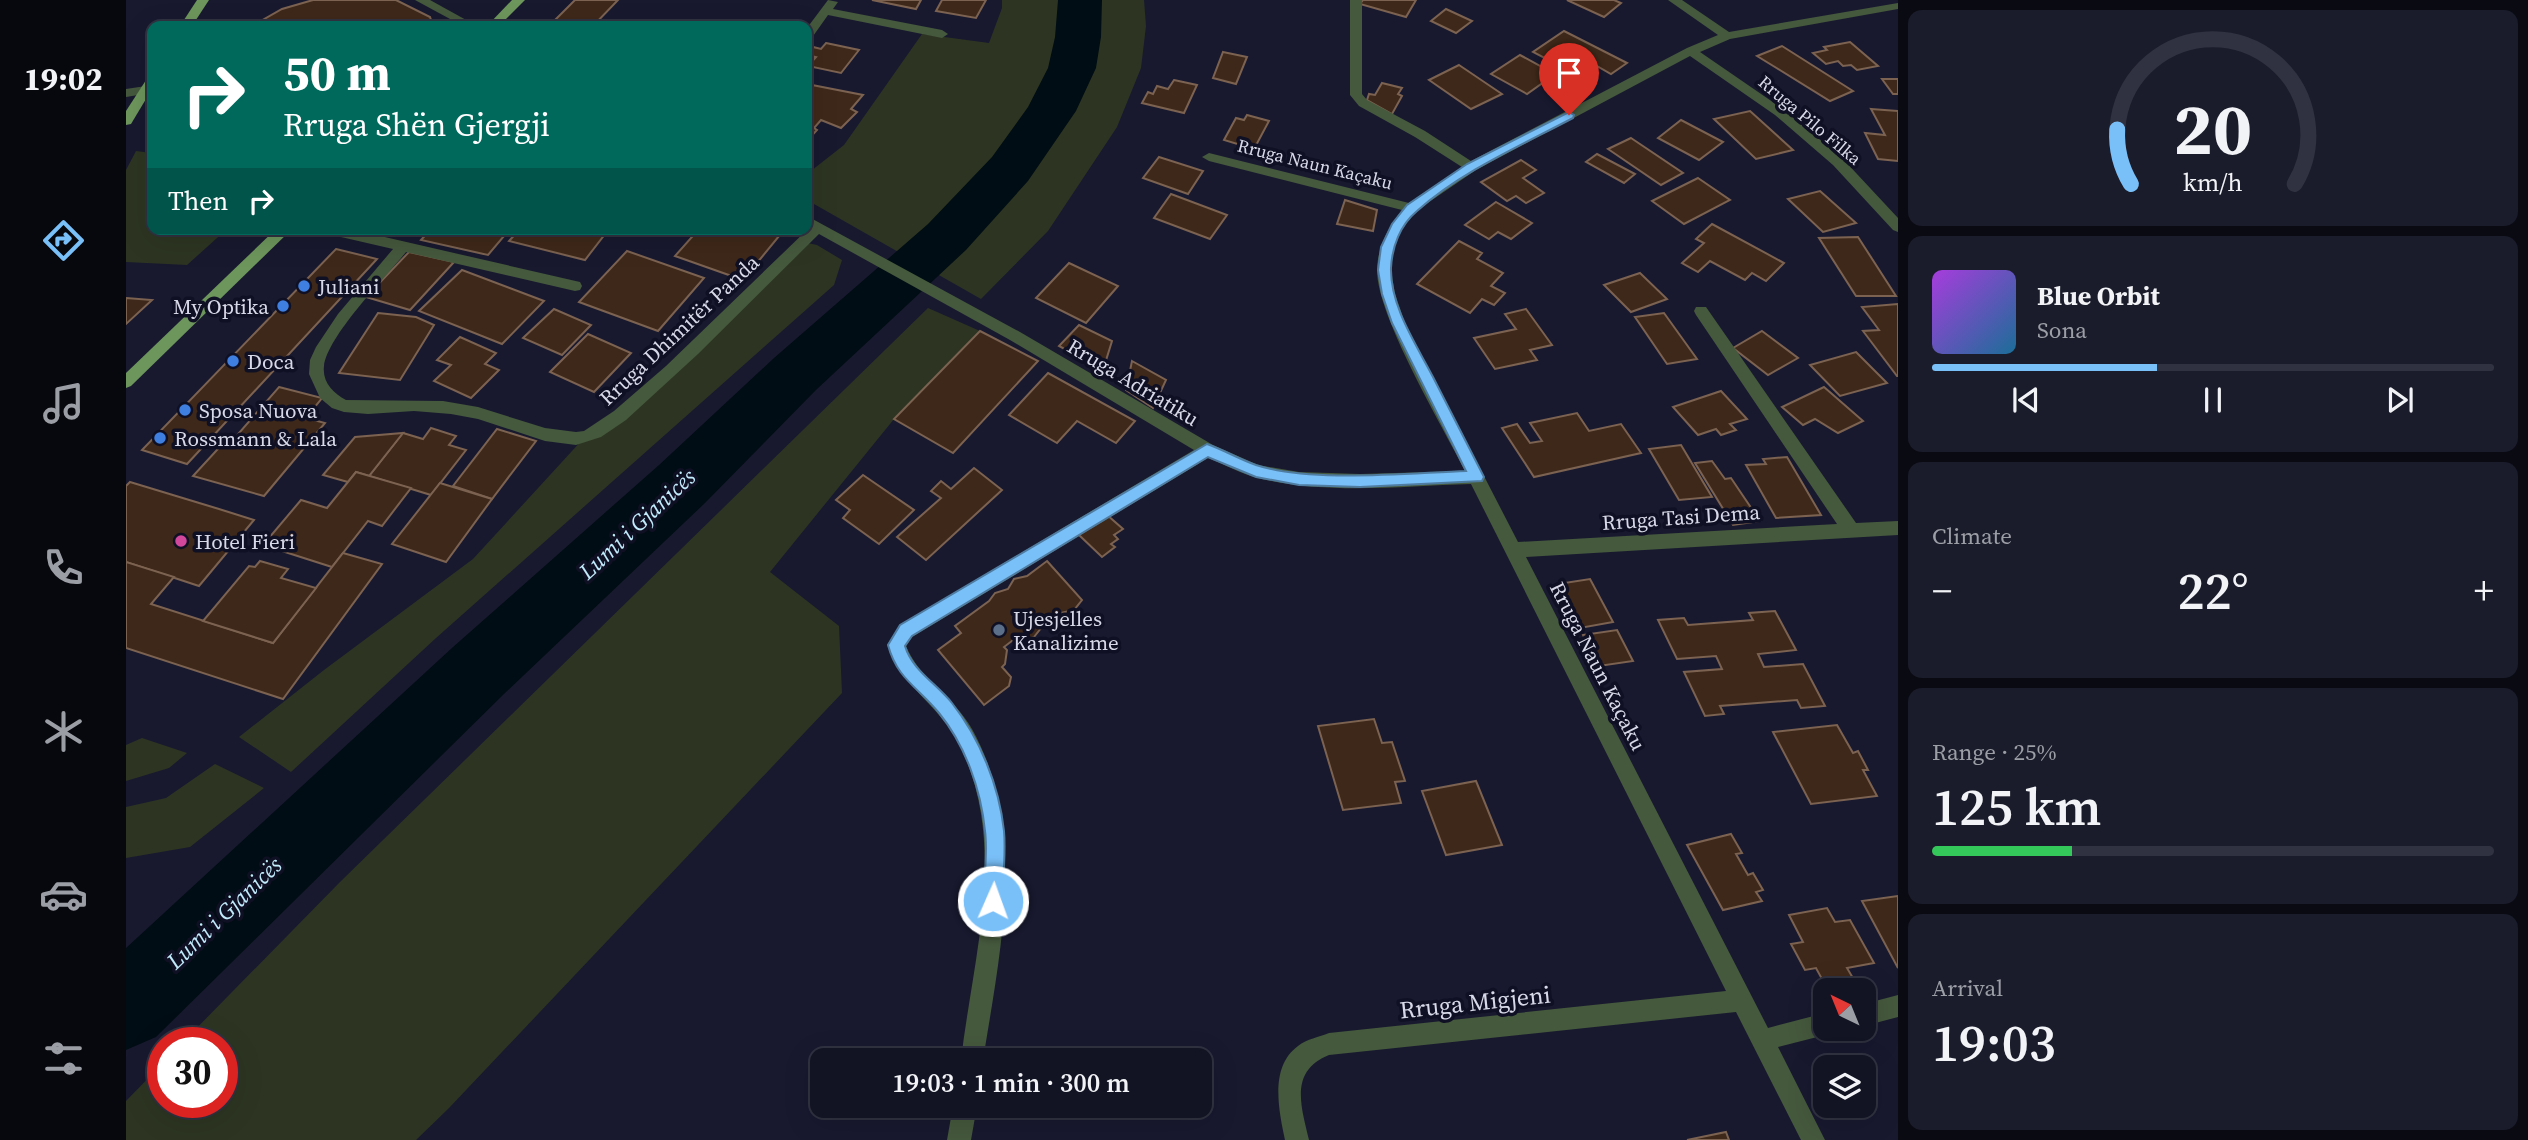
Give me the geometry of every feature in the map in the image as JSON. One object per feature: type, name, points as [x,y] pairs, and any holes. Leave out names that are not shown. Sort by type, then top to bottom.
[{"type":"main road","points":[[189,21],[203,0]]},
{"type":"main road","points":[[498,21],[519,0]]},
{"type":"main road","points":[[126,121],[147,88]]},
{"type":"main road","points":[[126,382],[279,235]]},
{"type":"street","points":[[421,0],[461,21]]},
{"type":"street","points":[[812,29],[834,0]]},
{"type":"street","points":[[1356,0],[1356,95],[1363,103],[1420,134],[1471,167]]},
{"type":"street","points":[[1674,0],[1727,36]]},
{"type":"street","name":"Rruga Naun Kaçaku","points":[[1813,1140],[1398,323],[1388,294],[1384,270],[1387,247],[1396,227],[1411,208],[1471,167],[1691,51],[1727,36],[1898,6]]},
{"type":"street","points":[[826,11],[942,34]]},
{"type":"street","name":"Rruga Pilo Filka","points":[[1691,51],[1779,112],[1838,162],[1898,227]]},
{"type":"street","points":[[126,93],[147,86]]},
{"type":"street","name":"Rruga Naun Kaçaku","points":[[1209,157],[1411,208]]},
{"type":"street","name":"Rruga Dhimitër Panda","points":[[812,224],[834,236]]},
{"type":"street","points":[[354,235],[575,286]]},
{"type":"street","name":"Rruga Dhimitër Panda","points":[[403,246],[349,312],[317,362],[317,378],[325,394],[341,405],[368,410],[406,405],[439,406],[475,412],[561,438],[583,439],[602,430],[688,355],[802,235]]},
{"type":"street","name":"Rruga Adriatiku","points":[[834,236],[959,305],[1207,450],[1256,471],[1299,479],[1360,481],[1476,477]]},
{"type":"street","points":[[1700,311],[1850,529]]},
{"type":"street","points":[[974,1048],[992,913],[995,832],[985,785],[966,736],[944,706],[901,663],[896,645],[906,631],[1207,450]]},
{"type":"street","name":"Rruga Tasi Dema","points":[[1514,550],[1898,528]]},
{"type":"street","name":"Rruga Migjeni","points":[[1297,1140],[1290,1111],[1290,1078],[1304,1055],[1329,1044],[1743,1000]]},
{"type":"street","points":[[1876,1012],[1898,1006]]},
{"type":"street","points":[[1763,1040],[1813,1027]]},
{"type":"street","points":[[959,1140],[963,1118]]},
{"type":"green space","points":[[1002,0],[1144,0],[1146,26],[1141,68],[1117,127],[1048,231],[981,299],[812,203],[812,170],[844,145],[922,34],[989,43],[1002,8]]},
{"type":"green space","points":[[136,151],[147,152],[147,235],[220,235],[187,265],[126,262],[126,170]]},
{"type":"green space","points":[[803,242],[817,245],[842,260],[834,285],[436,638],[291,772],[239,737],[473,559],[583,439],[602,430]]},
{"type":"green space","points":[[928,308],[980,331],[894,419],[770,572],[839,626],[842,693],[416,1140],[126,1140],[126,1101],[147,1079],[147,1118],[238,1118],[238,1027],[198,1027],[340,882]]},
{"type":"green space","points":[[142,738],[187,753],[169,768],[126,781],[126,745]]},
{"type":"green space","points":[[215,764],[264,788],[190,847],[126,858],[126,807],[166,798]]},
{"type":"building","points":[[313,0],[396,0],[430,17],[431,21],[261,21],[282,9]]},
{"type":"building","points":[[575,0],[618,0],[598,21],[554,21]]},
{"type":"building","points":[[872,0],[921,0],[916,9]]},
{"type":"building","points":[[942,0],[986,0],[976,18],[936,11]]},
{"type":"building","points":[[1363,0],[1416,0],[1406,17],[1360,4]]},
{"type":"building","points":[[1567,0],[1614,0],[1621,3],[1604,17]]},
{"type":"building","points":[[1446,9],[1472,21],[1456,33],[1431,21]]},
{"type":"building","points":[[1564,31],[1627,63],[1611,74],[1595,65],[1579,76],[1533,52]]},
{"type":"building","points":[[1850,42],[1878,66],[1857,70],[1851,65],[1843,66],[1838,61],[1826,64],[1813,53],[1827,50],[1824,47]]},
{"type":"building","points":[[826,43],[859,50],[841,73],[812,67],[816,57],[812,56],[812,48],[821,49]]},
{"type":"building","points":[[1782,46],[1853,91],[1830,101],[1757,56]]},
{"type":"building","points":[[1223,52],[1247,57],[1236,84],[1213,78]]},
{"type":"building","points":[[1520,55],[1555,74],[1527,94],[1491,74]]},
{"type":"building","points":[[1459,65],[1502,94],[1471,109],[1429,80]]},
{"type":"building","points":[[1882,79],[1898,79],[1898,94],[1893,94]]},
{"type":"building","points":[[1174,80],[1197,85],[1184,113],[1142,103],[1148,92],[1153,94],[1157,86],[1168,89]]},
{"type":"building","points":[[1382,83],[1402,88],[1398,94],[1402,96],[1392,114],[1367,100],[1369,94],[1375,95]]},
{"type":"building","points":[[812,85],[863,95],[851,109],[857,112],[841,128],[821,120],[814,128],[817,130],[812,136]]},
{"type":"building","points":[[1871,109],[1898,111],[1898,161],[1878,159],[1865,133],[1885,135]]},
{"type":"building","points":[[1750,111],[1793,150],[1756,159],[1714,119]]},
{"type":"building","points":[[1247,115],[1269,121],[1254,149],[1224,140],[1236,118],[1244,120]]},
{"type":"building","points":[[1681,120],[1723,142],[1699,160],[1658,138]]},
{"type":"building","points":[[1631,138],[1683,173],[1661,185],[1608,149]]},
{"type":"building","points":[[1597,154],[1635,174],[1624,183],[1586,162]]},
{"type":"building","points":[[1159,157],[1203,171],[1188,194],[1143,178]]},
{"type":"building","points":[[1521,160],[1536,170],[1523,178],[1544,193],[1526,203],[1516,196],[1507,201],[1481,182]]},
{"type":"building","points":[[1698,178],[1730,200],[1684,224],[1652,201]]},
{"type":"building","points":[[1820,191],[1856,223],[1823,232],[1788,199]]},
{"type":"building","points":[[1171,194],[1227,215],[1210,239],[1154,218]]},
{"type":"building","points":[[1345,200],[1377,210],[1373,231],[1337,224]]},
{"type":"building","points":[[1496,202],[1532,223],[1511,239],[1498,232],[1489,239],[1465,225]]},
{"type":"building","points":[[1712,224],[1784,263],[1766,281],[1752,273],[1745,280],[1710,261],[1698,272],[1682,263],[1704,243],[1696,239]]},
{"type":"building","points":[[426,235],[505,235],[488,255],[421,240]]},
{"type":"building","points":[[514,235],[604,235],[585,260],[509,241]]},
{"type":"building","points":[[694,235],[780,235],[743,280],[675,256]]},
{"type":"building","points":[[1858,237],[1896,296],[1856,296],[1819,238]]},
{"type":"building","points":[[1459,241],[1482,253],[1477,259],[1503,273],[1491,286],[1505,293],[1494,305],[1482,299],[1470,313],[1417,284]]},
{"type":"building","points":[[336,249],[377,259],[187,464],[142,450]]},
{"type":"building","points":[[627,251],[704,278],[658,331],[579,302]]},
{"type":"building","points":[[409,252],[454,262],[410,310],[366,297]]},
{"type":"building","points":[[1069,263],[1118,286],[1086,323],[1036,298]]},
{"type":"building","points":[[462,270],[544,301],[502,344],[419,311]]},
{"type":"building","points":[[1640,273],[1667,299],[1631,312],[1604,285]]},
{"type":"building","points":[[126,298],[152,300],[126,324]]},
{"type":"building","points":[[1898,304],[1897,376],[1863,331],[1879,330],[1862,307]]},
{"type":"building","points":[[554,309],[591,325],[562,355],[523,338]]},
{"type":"building","points":[[1526,309],[1552,345],[1530,350],[1537,360],[1495,369],[1474,338],[1516,329],[1505,314]]},
{"type":"building","points":[[378,313],[416,317],[434,325],[400,380],[339,373]]},
{"type":"building","points":[[1664,313],[1697,359],[1667,364],[1635,317]]},
{"type":"building","points":[[1079,325],[1112,341],[1103,370],[1059,346]]},
{"type":"building","points":[[980,331],[1038,361],[953,453],[894,419]]},
{"type":"building","points":[[1762,331],[1798,358],[1768,375],[1733,348]]},
{"type":"building","points":[[588,334],[631,353],[594,392],[550,372]]},
{"type":"building","points":[[460,337],[496,353],[485,364],[499,370],[471,398],[434,381],[451,365],[437,360]]},
{"type":"building","points":[[1856,352],[1887,383],[1840,396],[1810,365]]},
{"type":"building","points":[[1132,361],[1166,380],[1153,408],[1126,390]]},
{"type":"building","points":[[1048,373],[1135,421],[1116,443],[1077,421],[1057,443],[1009,415]]},
{"type":"building","points":[[279,387],[322,398],[306,418],[325,423],[264,496],[193,476],[228,438],[233,440]]},
{"type":"building","points":[[1824,387],[1863,421],[1838,433],[1815,419],[1803,425],[1782,407]]},
{"type":"building","points":[[1721,391],[1747,419],[1730,424],[1736,430],[1721,435],[1716,429],[1698,435],[1673,407]]},
{"type":"building","points":[[1577,413],[1589,431],[1621,424],[1641,453],[1534,477],[1502,428],[1517,424],[1530,443],[1542,441],[1530,423]]},
{"type":"building","points":[[431,428],[456,436],[449,445],[466,450],[431,495],[369,476],[403,433],[423,439]]},
{"type":"building","points":[[497,429],[536,441],[492,499],[453,486]]},
{"type":"building","points":[[403,433],[369,476],[356,472],[348,482],[323,475],[355,437]]},
{"type":"building","points":[[1681,445],[1712,497],[1679,500],[1649,449]]},
{"type":"building","points":[[1787,457],[1821,515],[1776,518],[1746,465],[1766,464],[1763,459]]},
{"type":"building","points":[[1712,461],[1725,479],[1731,478],[1760,521],[1733,525],[1695,463]]},
{"type":"building","points":[[974,468],[1002,490],[926,560],[897,537],[941,498],[931,491],[941,481],[951,489]]},
{"type":"building","points":[[356,472],[411,488],[382,526],[368,521],[332,567],[263,545],[301,500],[327,508]]},
{"type":"building","points":[[863,475],[914,510],[879,544],[843,518],[850,510],[836,500]]},
{"type":"building","name":"Hotel Fieri","points":[[130,482],[254,520],[199,586],[126,562],[126,486]]},
{"type":"building","points":[[440,483],[492,499],[446,562],[392,544]]},
{"type":"building","points":[[1106,514],[1123,529],[1114,535],[1118,539],[1111,544],[1115,547],[1102,557],[1078,534]]},
{"type":"building","points":[[343,553],[382,564],[283,699],[126,648],[126,562],[174,577],[151,604],[273,643]]},
{"type":"building","points":[[260,561],[288,569],[281,578],[316,588],[273,643],[203,621],[249,566],[255,567]]},
{"type":"building","name":"Ujesjelles Kanalizime","points":[[1047,561],[1082,600],[1074,610],[1061,613],[1054,624],[1042,627],[1034,637],[1022,641],[1017,637],[1004,647],[1007,650],[1002,667],[1011,677],[1009,686],[984,705],[938,650],[961,633],[955,626],[989,601],[995,593],[1008,589],[1014,579],[1027,576]]},
{"type":"building","points":[[1590,579],[1613,622],[1580,628],[1558,584]]},
{"type":"building","points":[[1775,611],[1796,650],[1758,654],[1764,667],[1803,664],[1825,706],[1801,708],[1797,700],[1720,706],[1724,714],[1705,716],[1684,672],[1722,669],[1716,656],[1677,659],[1658,620],[1684,618],[1688,625],[1753,620],[1749,613]]},
{"type":"building","points":[[1617,630],[1633,661],[1599,666],[1583,635]]},
{"type":"building","points":[[1374,719],[1382,743],[1392,742],[1405,781],[1395,782],[1401,803],[1343,810],[1318,726]]},
{"type":"building","points":[[1837,725],[1853,753],[1858,751],[1868,770],[1863,770],[1877,796],[1811,804],[1773,732]]},
{"type":"building","points":[[1476,781],[1502,845],[1446,855],[1422,791]]},
{"type":"building","points":[[1731,834],[1742,853],[1736,854],[1748,875],[1753,873],[1763,890],[1756,892],[1762,901],[1723,910],[1687,845]]},
{"type":"building","points":[[1898,896],[1898,968],[1862,901]]},
{"type":"building","points":[[1827,908],[1835,922],[1850,920],[1874,963],[1847,968],[1853,978],[1821,978],[1816,968],[1805,970],[1791,944],[1803,942],[1789,915]]},
{"type":"building","points":[[1726,1132],[1729,1140],[1687,1140]]},
{"type":"waterway","name":"Lumi i Gjanicës","points":[[126,1007],[479,670],[682,484],[795,374],[947,237],[1010,169],[1051,111],[1072,68],[1078,37],[1080,0]]},
{"type":"place","name":"Juliani","points":[[304,286]]},
{"type":"place","name":"My Optika","points":[[283,306]]},
{"type":"place","name":"Doca","points":[[233,361]]},
{"type":"place","name":"Sposa Nuova","points":[[185,410]]},
{"type":"place","name":"Rossmann & Lala","points":[[160,438]]},
{"type":"place","name":"Hotel Fieri","points":[[181,541]]},
{"type":"place","name":"Ujesjelles Kanalizime","points":[[999,630]]},
{"type":"route","points":[[993,901],[995,832],[985,785],[966,736],[944,706],[901,663],[896,645],[906,631],[1207,450],[1256,471],[1299,479],[1360,481],[1476,477],[1398,323],[1388,294],[1384,270],[1387,247],[1396,227],[1411,208],[1471,167],[1569,115]]}]
